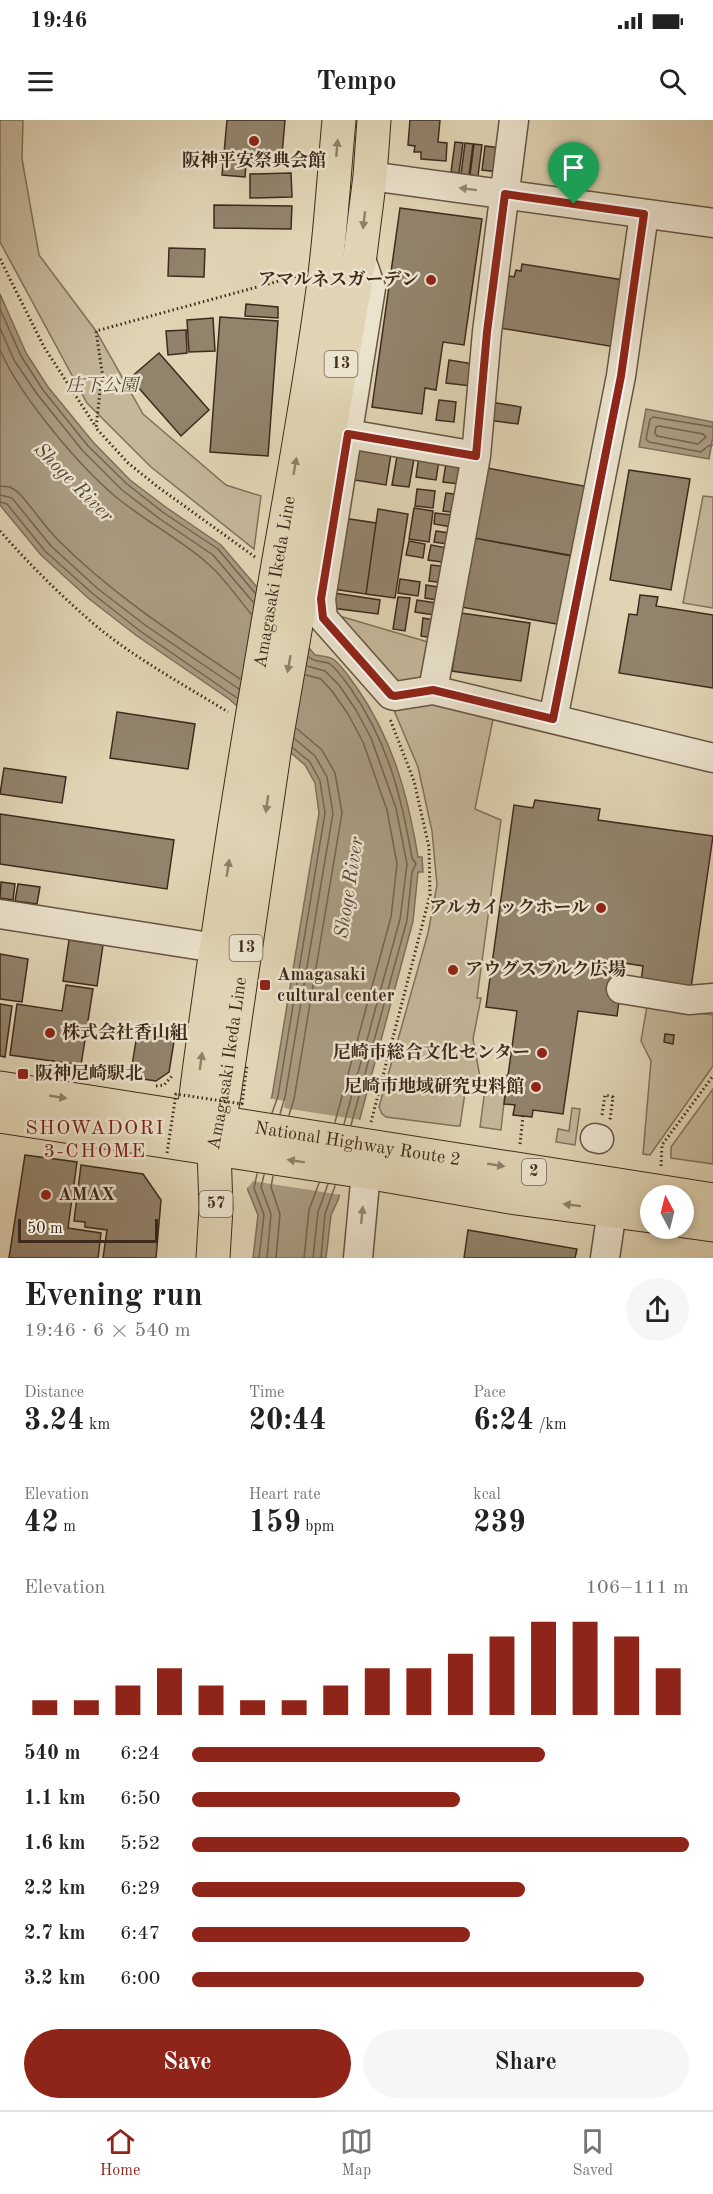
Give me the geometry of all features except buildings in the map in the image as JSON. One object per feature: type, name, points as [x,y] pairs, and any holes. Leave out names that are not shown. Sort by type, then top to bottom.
[{"type":"main road","name":"Amagasaki Ikeda Line","points":[[229,1126],[216,948],[240,719],[266,573],[324,281],[339,120]]},
{"type":"main road","name":"Amagasaki Ikeda Line","points":[[229,1126],[275,746],[360,255],[374,120]]},
{"type":"main road","name":"National Highway Route 2","points":[[0,1088],[229,1126],[361,1152],[713,1200]]},
{"type":"main road","name":"National Highway Route 2","points":[[0,1116],[229,1126]]},
{"type":"main road","name":"57","points":[[213,1258],[216,1208],[229,1126]]},
{"type":"main road","name":"National Highway Route 2","points":[[361,1152],[516,1198],[640,1214]]},
{"type":"main road","points":[[694,1222],[713,1225]]},
{"type":"street","points":[[433,690],[476,456],[487,332],[514,120]]},
{"type":"street","points":[[370,176],[713,223]]},
{"type":"street","points":[[553,719],[621,376],[644,214]]},
{"type":"street","points":[[360,255],[371,288],[321,599],[323,618],[391,695],[433,690],[713,758]]},
{"type":"street","points":[[348,434],[476,456]]},
{"type":"street","points":[[0,914],[216,948]]},
{"type":"street","points":[[621,989],[689,1000],[713,998]]},
{"type":"street","points":[[358,1258],[361,1152]]},
{"type":"street","points":[[605,1258],[612,1210]]},
{"type":"path","points":[[0,260],[44,347],[96,428],[128,463],[266,573]]},
{"type":"path","points":[[96,428],[102,372],[96,331],[302,274]]},
{"type":"path","points":[[0,531],[30,566],[102,630],[129,650],[240,719]]},
{"type":"path","points":[[361,1152],[430,895],[429,847],[414,781],[389,717]]},
{"type":"path","points":[[167,1153],[176,1094],[229,1126],[247,1065]]},
{"type":"path","points":[[153,1086],[164,1085],[174,1074]]},
{"type":"path","points":[[660,1171],[662,1145],[713,1076]]},
{"type":"path","points":[[605,1095],[613,1096],[601,1132],[605,1095]]},
{"type":"path","points":[[519,1149],[523,1116]]},
{"type":"green space","name":"庄下公園","points":[[0,120],[23,120],[22,159],[39,255],[96,331],[143,414],[226,485],[261,496],[254,549],[151,467],[87,403],[0,242]]},
{"type":"green space","points":[[703,496],[713,497],[713,608],[683,603]]},
{"type":"green space","points":[[343,617],[428,642],[428,684],[399,687],[340,627]]},
{"type":"green space","points":[[430,697],[494,714],[475,809],[501,820],[477,998],[481,998],[473,1039],[480,1077],[466,1086],[460,1126],[386,1117],[379,1107],[428,933],[437,885],[432,831],[418,767],[393,708]]},
{"type":"green space","points":[[647,1006],[713,1015],[713,1066],[650,1155],[643,1154],[651,1061],[641,1041]]},
{"type":"green space","points":[[507,1075],[501,1130],[480,1127],[485,1089]]},
{"type":"green space","points":[[713,1089],[713,1164],[671,1158],[671,1147]]},
{"type":"green space","points":[[572,1108],[580,1109],[575,1145],[556,1142],[558,1129],[569,1131]]},
{"type":"water","name":"Shoge River","points":[[0,294],[26,353],[48,387],[93,442],[130,480],[221,545],[315,655],[331,658],[340,665],[370,708],[397,769],[404,790],[418,857],[422,857],[423,872],[418,872],[413,921],[338,1200],[331,1215],[326,1258],[253,1258],[258,1215],[247,1188],[272,1096],[319,813],[315,783],[305,765],[229,699],[137,636],[88,598],[41,555],[0,505]]},
{"type":"water","points":[[646,409],[713,422],[709,459],[639,447]]},
{"type":"pier","points":[[267,1098],[285,1101],[284,1108],[361,1120],[342,1195],[253,1181],[245,1191]]},
{"type":"place","name":"阪神平安祭典会館","points":[[254,141]]},
{"type":"place","name":"アマルネスガーデン","points":[[431,280]]},
{"type":"place","name":"アルカイックホール","points":[[601,908]]},
{"type":"place","name":"アウグスブルク広場","points":[[453,970]]},
{"type":"place","name":"Amagasaki cultural center","points":[[265,985]]},
{"type":"place","name":"株式会社香山組","points":[[50,1033]]},
{"type":"place","name":"尼崎市総合文化センター","points":[[542,1053]]},
{"type":"place","name":"阪神尼崎駅北","points":[[23,1074]]},
{"type":"place","name":"尼崎市地域研究史料館","points":[[536,1087]]},
{"type":"place","name":"AMAX","points":[[46,1195]]},
{"type":"district","name":"SHOWADORI 3-CHOME","points":[[95,1140]]},
{"type":"route","points":[[505,194],[574,204],[644,214],[621,376],[553,719],[433,690],[391,695],[323,618],[321,611],[321,599],[348,434],[476,456],[487,332],[505,194]]}]
